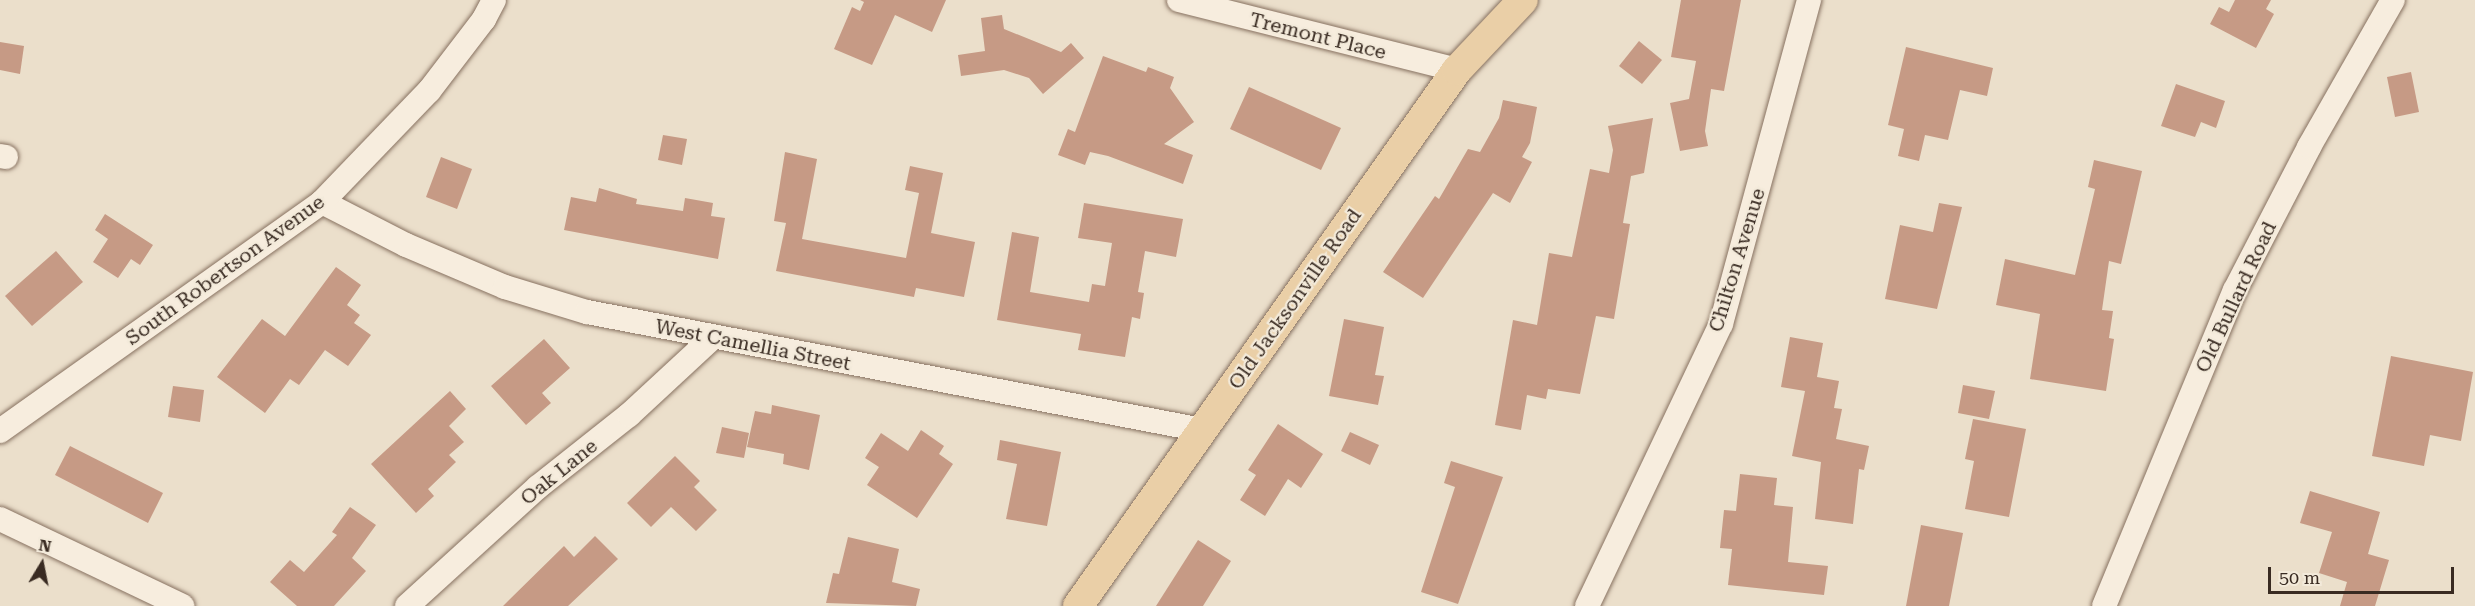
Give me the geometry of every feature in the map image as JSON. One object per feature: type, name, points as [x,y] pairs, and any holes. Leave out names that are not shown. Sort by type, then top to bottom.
[{"type":"main road","name":"Old Jacksonville Road","points":[[1078,606],[1457,70],[1523,0]]},
{"type":"street","name":"South Robertson Avenue","points":[[0,431],[322,202],[429,91],[484,19],[494,0]]},
{"type":"street","name":"Tremont Place","points":[[1179,0],[1457,70]]},
{"type":"street","name":"Chilton Avenue","points":[[1587,606],[1720,324],[1809,0]]},
{"type":"street","name":"Old Bullard Road","points":[[2104,606],[2235,290],[2309,147],[2393,0]]},
{"type":"street","name":"West Camellia Street","points":[[322,202],[406,245],[505,287],[587,312],[711,339],[1202,430]]},
{"type":"street","name":"Oak Lane","points":[[407,606],[538,487],[629,415],[711,339]]},
{"type":"street","points":[[0,519],[182,606]]},
{"type":"building","points":[[860,0],[946,0],[932,32],[895,15],[872,65],[834,49],[852,7],[860,11],[864,2]]},
{"type":"building","points":[[1681,0],[1741,0],[1724,91],[1711,89],[1705,131],[1708,146],[1680,151],[1670,103],[1689,99],[1696,61],[1671,57]]},
{"type":"building","points":[[2235,0],[2271,0],[2266,9],[2274,14],[2256,48],[2210,24],[2219,7],[2229,12]]},
{"type":"building","points":[[1002,15],[1004,29],[1061,52],[1071,43],[1084,58],[1043,94],[1029,78],[1004,70],[961,76],[958,55],[985,51],[981,18]]},
{"type":"building","points":[[1639,41],[1662,60],[1642,84],[1619,66]]},
{"type":"building","points":[[0,42],[24,46],[20,74],[0,70]]},
{"type":"building","points":[[1906,47],[1993,68],[1987,96],[1960,90],[1948,140],[1925,135],[1919,161],[1898,156],[1904,129],[1888,125]]},
{"type":"building","points":[[1103,56],[1146,72],[1148,67],[1174,77],[1170,88],[1194,122],[1164,144],[1193,155],[1183,184],[1108,156],[1090,152],[1085,165],[1058,155],[1068,129],[1075,132]]},
{"type":"building","points":[[2411,72],[2419,112],[2395,117],[2387,77]]},
{"type":"building","points":[[2176,84],[2225,101],[2216,128],[2201,122],[2195,137],[2161,126]]},
{"type":"building","points":[[1249,87],[1341,128],[1321,170],[1230,129]]},
{"type":"building","points":[[1503,100],[1537,107],[1530,143],[1522,157],[1532,162],[1510,203],[1493,193],[1423,298],[1383,272],[1435,196],[1439,199],[1468,149],[1480,152],[1499,118]]},
{"type":"building","points":[[1653,118],[1644,173],[1631,176],[1623,223],[1630,224],[1614,319],[1596,316],[1580,394],[1548,389],[1546,399],[1527,395],[1521,430],[1495,425],[1513,320],[1537,325],[1549,253],[1572,257],[1590,169],[1609,173],[1613,150],[1608,126]]},
{"type":"building","points":[[663,135],[687,139],[682,165],[658,160]]},
{"type":"building","points":[[785,152],[817,159],[802,239],[906,258],[919,193],[905,190],[910,166],[943,173],[931,233],[975,242],[964,297],[916,288],[914,297],[776,271],[786,223],[774,221]]},
{"type":"building","points":[[441,157],[472,169],[457,209],[426,197]]},
{"type":"building","points":[[2094,160],[2142,171],[2121,264],[2109,261],[2102,310],[2113,311],[2109,338],[2114,339],[2106,391],[2030,379],[2040,314],[1996,305],[2005,259],[2075,275],[2095,189],[2088,187]]},
{"type":"building","points":[[599,188],[637,199],[636,204],[683,211],[685,198],[713,203],[711,216],[725,218],[718,259],[564,230],[571,197],[596,202]]},
{"type":"building","points":[[1084,203],[1183,219],[1176,257],[1145,251],[1138,292],[1144,293],[1140,319],[1132,317],[1125,357],[1078,350],[1081,334],[997,320],[1012,232],[1039,237],[1030,292],[1089,302],[1092,284],[1105,286],[1112,243],[1078,238]]},
{"type":"building","points":[[1939,203],[1962,207],[1937,309],[1885,299],[1900,225],[1933,232]]},
{"type":"building","points":[[105,214],[153,245],[140,265],[131,259],[118,278],[93,262],[108,239],[95,230]]},
{"type":"building","points":[[56,251],[83,282],[32,326],[5,296]]},
{"type":"building","points":[[336,267],[361,285],[347,305],[360,315],[354,323],[371,335],[348,366],[325,350],[299,385],[290,379],[265,413],[217,377],[262,319],[285,336]]},
{"type":"building","points":[[1344,319],[1384,327],[1375,375],[1384,376],[1378,405],[1329,396]]},
{"type":"building","points":[[1790,337],[1823,343],[1817,377],[1839,381],[1834,408],[1842,409],[1836,439],[1869,446],[1864,470],[1859,469],[1853,524],[1815,519],[1821,462],[1792,456],[1805,391],[1781,387]]},
{"type":"building","points":[[544,339],[570,368],[542,393],[551,403],[526,425],[491,386]]},
{"type":"building","points":[[2391,356],[2473,372],[2461,441],[2430,435],[2424,466],[2372,456]]},
{"type":"building","points":[[1963,385],[1995,391],[1989,419],[1958,413]]},
{"type":"building","points":[[173,386],[204,390],[200,422],[168,417]]},
{"type":"building","points":[[450,391],[466,409],[449,426],[464,442],[449,455],[456,462],[428,489],[434,496],[416,513],[371,464]]},
{"type":"building","points":[[772,405],[820,415],[809,470],[783,464],[784,454],[747,447],[755,411],[771,414]]},
{"type":"building","points":[[1973,419],[2026,429],[2009,517],[1965,509],[1974,461],[1965,459]]},
{"type":"building","points":[[1278,424],[1323,454],[1301,488],[1288,479],[1265,516],[1240,500],[1256,475],[1248,470]]},
{"type":"building","points":[[722,427],[749,433],[744,458],[716,453]]},
{"type":"building","points":[[921,430],[944,446],[939,454],[953,464],[917,518],[867,485],[879,467],[865,458],[881,433],[908,451]]},
{"type":"building","points":[[1350,432],[1379,445],[1370,465],[1341,451]]},
{"type":"building","points":[[1000,440],[1061,452],[1047,526],[1006,519],[1017,464],[997,460]]},
{"type":"building","points":[[70,446],[163,493],[148,523],[55,475]]},
{"type":"building","points":[[675,456],[700,481],[694,487],[717,510],[696,531],[671,507],[651,527],[627,503]]},
{"type":"building","points":[[1451,461],[1503,477],[1458,604],[1421,592],[1455,487],[1444,483]]},
{"type":"building","points":[[1740,474],[1777,478],[1774,505],[1793,507],[1788,562],[1828,566],[1824,595],[1728,585],[1732,549],[1720,548],[1724,510],[1736,511]]},
{"type":"building","points":[[2310,491],[2380,512],[2368,554],[2389,560],[2375,606],[2340,606],[2347,582],[2319,573],[2332,532],[2300,523]]},
{"type":"building","points":[[350,507],[376,525],[352,558],[366,571],[334,606],[297,606],[270,582],[290,560],[304,572],[337,535],[332,532]]},
{"type":"building","points":[[1921,525],[1963,533],[1949,606],[1906,606]]},
{"type":"building","points":[[595,536],[618,559],[568,606],[503,606],[564,546],[574,557]]},
{"type":"building","points":[[848,537],[899,549],[892,582],[920,589],[916,606],[826,603],[833,573],[839,574]]},
{"type":"building","points":[[1198,540],[1231,561],[1203,606],[1156,606]]}]
